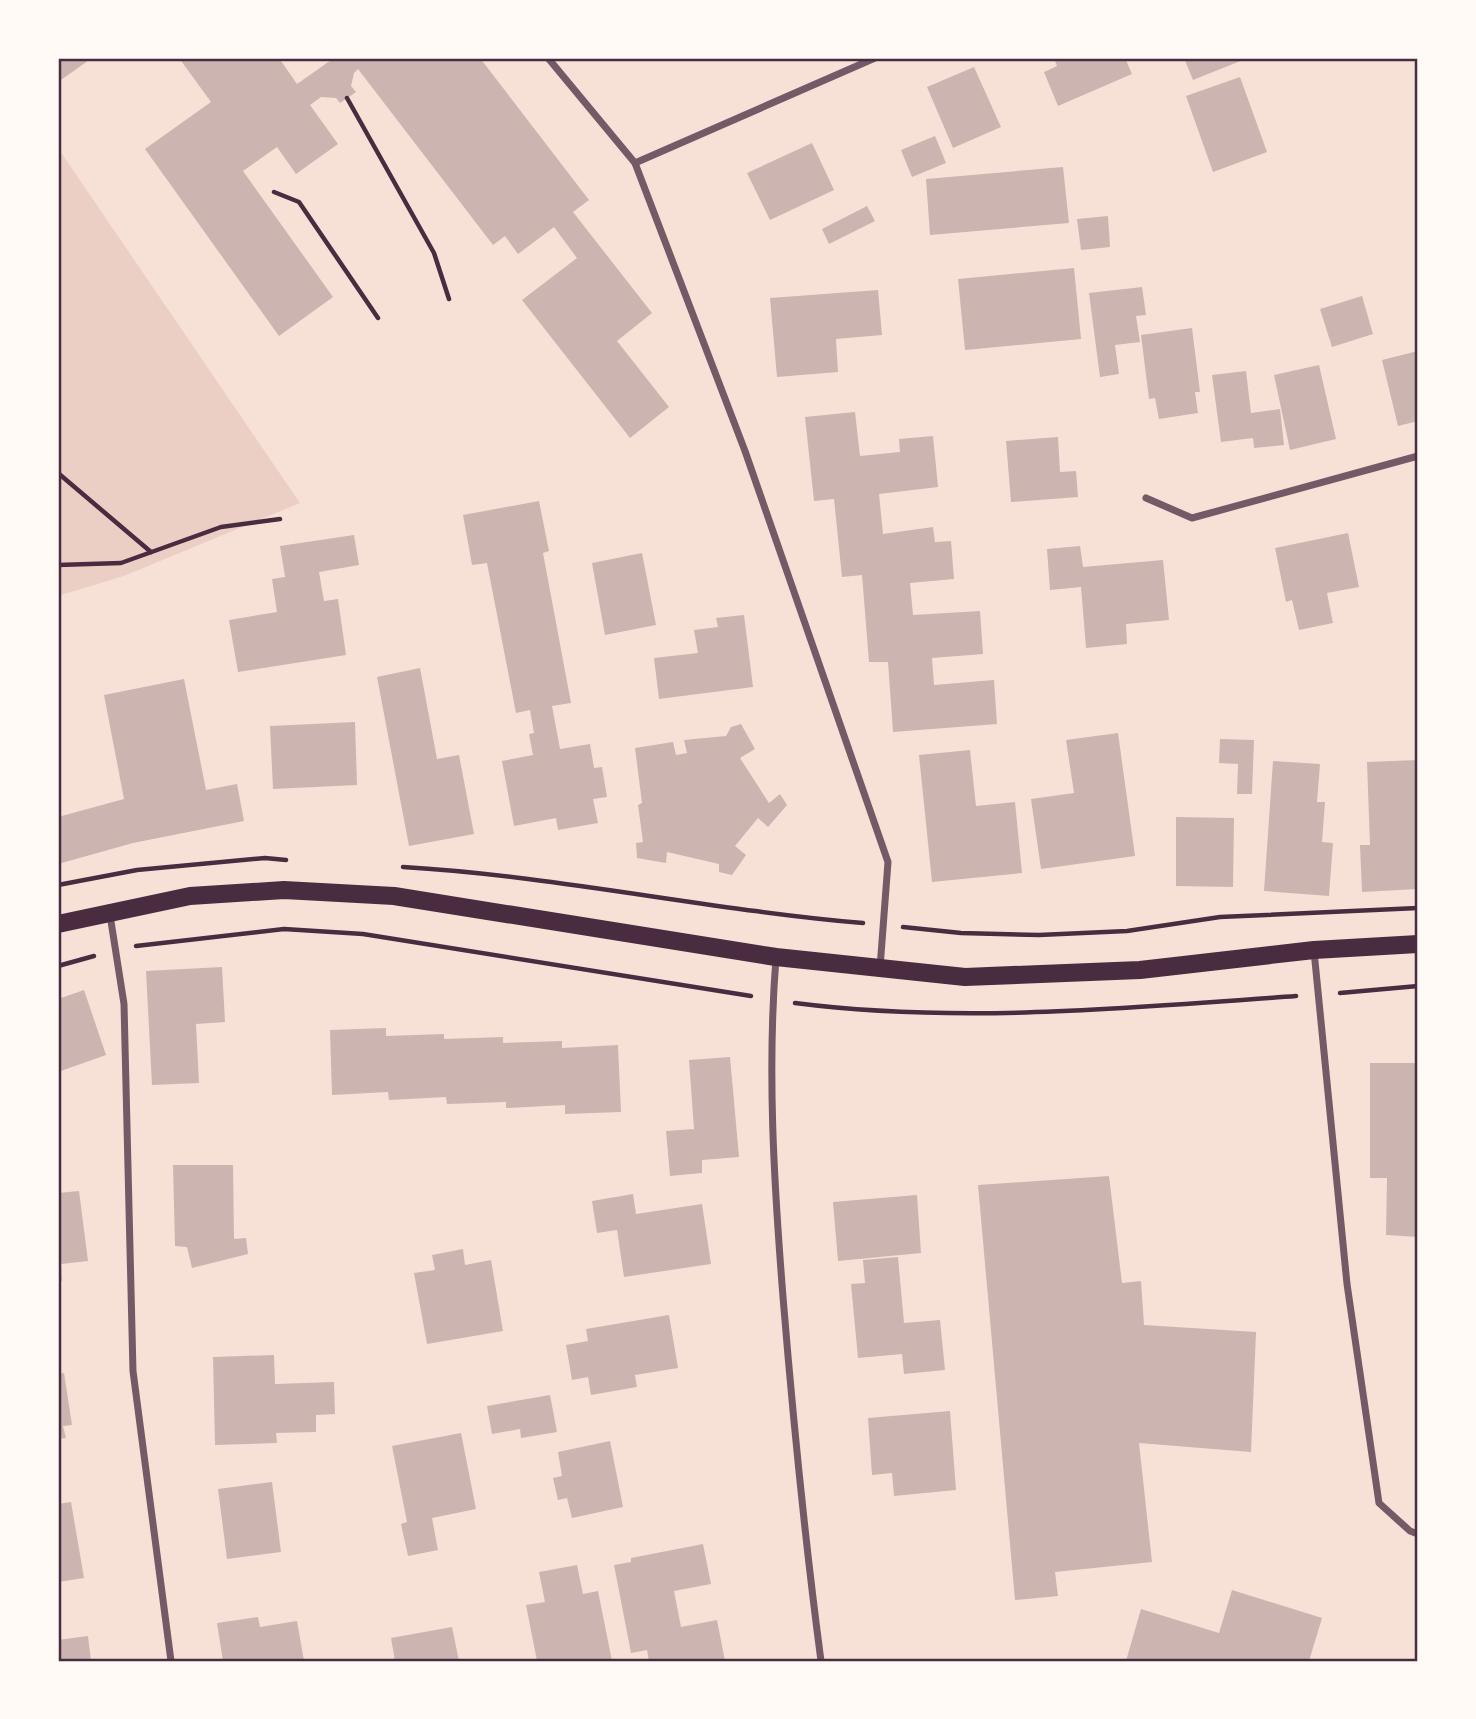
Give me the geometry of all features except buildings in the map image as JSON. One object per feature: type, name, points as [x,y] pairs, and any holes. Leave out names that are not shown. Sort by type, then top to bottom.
[{"type":"main road","points":[[58,924],[109,911],[190,896],[284,890],[394,896],[776,957],[965,977],[1140,970],[1314,950],[1418,944]]},
{"type":"street","points":[[548,58],[635,163],[745,451],[888,862],[880,968]]},
{"type":"street","points":[[635,163],[875,58]]},
{"type":"street","points":[[1146,498],[1192,518],[1418,456]]},
{"type":"street","points":[[109,911],[124,1004],[133,1371],[171,1661]]},
{"type":"street","points":[[1314,950],[1348,1284],[1379,1503],[1410,1531],[1418,1534]]},
{"type":"street","points":[[776,957],[771,1026],[772,1158],[799,1489],[821,1661]]},
{"type":"path","points":[[347,98],[434,253],[449,299]]},
{"type":"path","points":[[274,192],[299,202],[378,318]]},
{"type":"path","points":[[58,473],[152,552]]},
{"type":"path","points":[[58,565],[121,563],[221,527],[280,519]]},
{"type":"path","points":[[58,885],[137,870],[264,858],[292,860]]},
{"type":"path","points":[[400,866],[514,875],[790,917],[961,933],[1038,935],[1127,931],[1220,917],[1418,908]]},
{"type":"shaded area","points":[[58,148],[300,503],[124,576],[58,596]]}]
